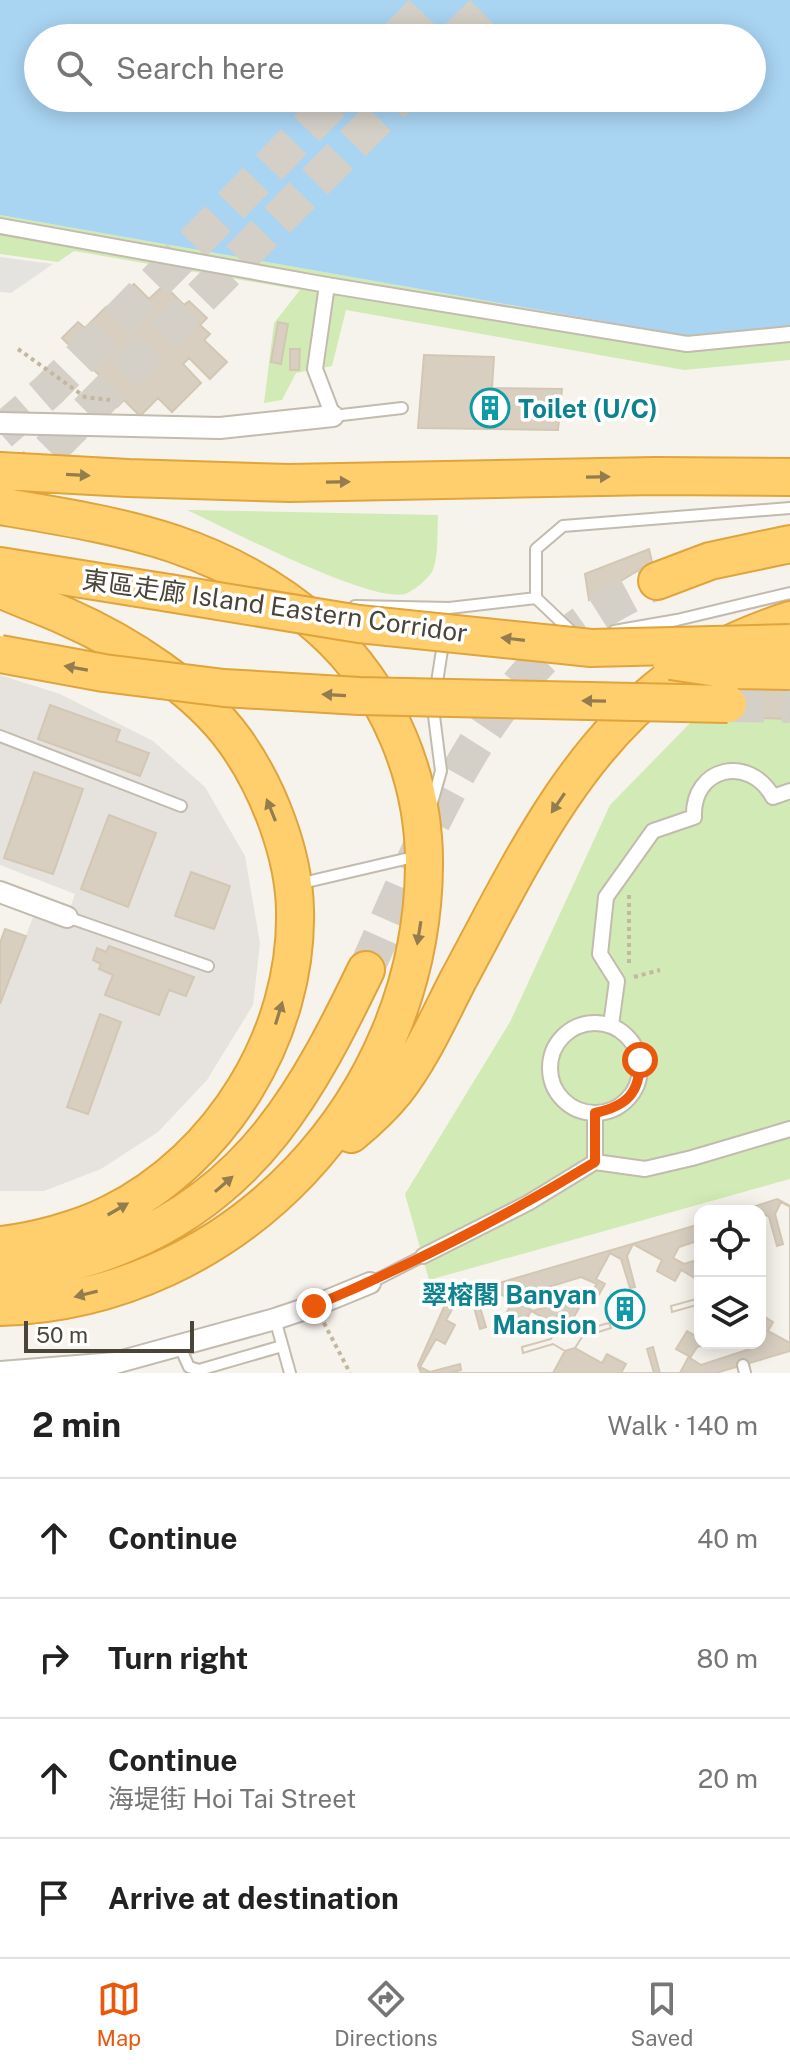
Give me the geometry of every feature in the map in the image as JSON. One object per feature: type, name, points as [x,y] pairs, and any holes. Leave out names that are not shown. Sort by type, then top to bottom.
[{"type":"highway","points":[[655,476],[790,459]]},
{"type":"highway","points":[[0,471],[289,483],[655,476],[790,477]]},
{"type":"highway","points":[[0,506],[143,533],[219,560],[308,605],[322,629],[345,651],[367,681],[386,712],[411,772],[424,844],[421,921],[415,956],[394,1028],[359,1095],[321,1148],[277,1194],[236,1227],[197,1251],[119,1285],[64,1300],[0,1307]]},
{"type":"highway","points":[[657,581],[710,561],[790,544]]},
{"type":"highway","name":"東區走廊 Island Eastern Corridor","points":[[0,566],[359,624],[596,639],[790,643]]},
{"type":"highway","points":[[0,589],[93,630],[180,683],[234,739],[256,773],[276,823],[293,885],[295,925],[282,1003],[262,1060],[207,1140],[184,1163],[109,1215],[57,1232],[0,1245]]},
{"type":"highway","points":[[297,1174],[333,1150],[395,1091],[418,1056],[543,826],[571,783],[625,719],[693,664],[740,639],[790,620]]},
{"type":"highway","points":[[596,639],[730,670],[790,671]]},
{"type":"highway","points":[[0,654],[156,681],[238,689],[359,696],[728,704]]},
{"type":"highway","points":[[0,1272],[55,1266],[108,1251],[169,1223],[213,1193],[251,1158],[293,1105],[317,1066],[366,970]]},
{"type":"street","points":[[0,226],[327,285],[687,344],[790,334]]},
{"type":"street","points":[[0,423],[220,428],[333,416],[315,369],[327,285]]},
{"type":"street","points":[[611,1025],[617,981],[600,954],[606,897],[653,831],[694,817],[697,796],[709,779],[717,774],[733,770],[751,774],[760,779],[773,797],[790,791]]},
{"type":"street","points":[[0,892],[67,917]]},
{"type":"street","points":[[597,1022],[611,1025],[625,1033],[635,1045],[640,1060],[640,1076],[635,1090],[625,1102],[611,1110],[595,1113],[581,1111],[568,1105],[551,1081],[549,1067],[552,1053],[558,1040],[569,1030],[597,1022]]},
{"type":"street","points":[[595,1113],[595,1162]]},
{"type":"street","points":[[423,1256],[528,1203],[595,1162],[645,1169],[790,1129]]},
{"type":"street","points":[[0,1372],[116,1368],[179,1345],[314,1306],[370,1283]]},
{"type":"lane","points":[[333,416],[402,408]]},
{"type":"lane","points":[[790,508],[563,526],[536,549],[536,598],[578,638],[596,639],[790,593]]},
{"type":"lane","points":[[339,606],[449,608],[536,598]]},
{"type":"lane","points":[[293,885],[424,844],[441,771],[433,708],[449,608]]},
{"type":"lane","points":[[0,736],[181,806]]},
{"type":"lane","points":[[67,917],[208,966]]},
{"type":"lane","points":[[370,1283],[423,1256]]},
{"type":"lane","points":[[275,1319],[290,1373]]},
{"type":"lane","points":[[179,1345],[189,1367],[199,1370],[282,1346]]},
{"type":"path","points":[[18,349],[85,397],[110,400]]},
{"type":"path","points":[[617,981],[629,963],[628,866]]},
{"type":"path","points":[[617,981],[660,970]]},
{"type":"path","points":[[323,1321],[350,1373]]},
{"type":"shaded area","points":[[0,257],[53,264],[11,293],[0,292]]},
{"type":"shaded area","points":[[0,675],[60,694],[153,741],[205,787],[245,856],[260,943],[253,1005],[207,1080],[158,1132],[101,1169],[44,1191],[0,1191],[0,1005],[33,917],[61,927],[75,894],[0,865]]},
{"type":"green space","points":[[0,215],[686,336],[790,326],[790,360],[684,370],[346,310],[332,366],[296,373],[282,400],[264,403],[274,323],[300,290],[74,251],[58,262],[0,254]]},
{"type":"green space","points":[[187,510],[438,515],[435,564],[428,577],[413,590],[405,594],[387,594],[330,576]]},
{"type":"green space","points":[[696,717],[790,718],[790,1179],[429,1280],[405,1194],[510,1022],[610,805]]},
{"type":"water","points":[[0,0],[790,0],[790,326],[686,336],[0,215]]},
{"type":"building","points":[[134,284],[149,299],[164,285],[184,305],[189,301],[207,318],[200,325],[210,334],[204,340],[227,362],[210,379],[189,358],[183,364],[201,383],[172,412],[158,398],[140,416],[124,400],[117,407],[101,391],[108,384],[62,338],[78,322],[85,328]]},
{"type":"building","points":[[278,322],[288,324],[281,364],[271,362]]},
{"type":"building","points":[[290,349],[300,349],[299,370],[290,370]]},
{"type":"building","name":"Toilet (U/C)","points":[[424,355],[494,357],[492,388],[562,389],[558,430],[418,428]]},
{"type":"building","points":[[649,549],[652,562],[589,600],[585,574]]},
{"type":"building","points":[[732,683],[790,684],[790,719],[731,717]]},
{"type":"building","points":[[50,705],[120,730],[116,741],[149,753],[140,776],[38,739]]},
{"type":"building","points":[[34,772],[83,789],[53,874],[4,858]]},
{"type":"building","points":[[109,815],[156,833],[128,907],[81,889]]},
{"type":"building","points":[[191,872],[230,886],[214,929],[175,916]]},
{"type":"building","points":[[5,929],[26,936],[0,1004],[0,943]]},
{"type":"building","points":[[109,946],[194,977],[186,996],[169,990],[159,1015],[105,995],[113,975],[99,969],[101,964],[93,960],[97,948],[106,952]]},
{"type":"building","points":[[100,1014],[121,1022],[88,1114],[67,1107]]},
{"type":"building","points":[[777,1199],[790,1206],[790,1351],[716,1373],[421,1373],[418,1365],[448,1298],[694,1226],[694,1242],[679,1247],[673,1258],[684,1264],[694,1261],[694,1300],[671,1306],[672,1312],[694,1306],[696,1349],[690,1358],[701,1365],[750,1349],[766,1349],[766,1205],[759,1205]],"holes":[[[581,1277],[597,1284],[591,1292],[533,1311],[522,1304],[529,1293]],[[609,1323],[611,1328],[582,1337],[575,1348],[565,1351],[553,1344],[523,1353],[522,1347],[551,1339],[558,1326],[569,1326],[579,1331]]]},
{"type":"building","points":[[781,1202],[790,1207],[790,1343],[768,1331],[773,1322],[766,1318],[766,1215],[777,1246],[783,1244],[775,1214]]},
{"type":"building","name":"翠榕閣 Banyan Mansion","points":[[633,1244],[662,1260],[657,1271],[675,1281],[681,1270],[694,1278],[694,1300],[671,1306],[672,1312],[694,1306],[694,1335],[687,1331],[676,1349],[689,1356],[680,1373],[660,1373],[653,1347],[647,1349],[654,1373],[621,1373],[626,1364],[607,1354],[602,1363],[575,1348],[582,1337],[611,1328],[609,1323],[579,1331],[569,1326],[585,1297],[594,1303],[605,1284],[596,1279],[610,1253],[621,1259],[630,1288],[635,1287],[627,1256]]},
{"type":"building","points":[[484,1285],[513,1301],[507,1312],[525,1322],[531,1311],[558,1326],[551,1339],[522,1347],[523,1353],[553,1344],[565,1351],[553,1373],[449,1373],[461,1370],[460,1364],[430,1372],[420,1367],[436,1339],[445,1344],[455,1325],[446,1320],[461,1294],[472,1300],[480,1329],[486,1327],[477,1297]]},
{"type":"tunnel","points":[[411,24],[434,0]]},
{"type":"tunnel","points":[[471,24],[495,0]]},
{"type":"tunnel","points":[[0,433],[49,390],[323,112]]},
{"type":"tunnel","points":[[11,489],[384,112]]},
{"type":"tunnel","points":[[366,970],[449,790],[501,707],[532,669],[568,635],[600,612],[657,581]]},
{"type":"tunnel","points":[[728,704],[790,705]]},
{"type":"place","name":"Toilet (U/C)","points":[[490,408]]},
{"type":"place","name":"翠榕閣 Banyan Mansion","points":[[625,1309]]},
{"type":"route","points":[[314,1306],[370,1283],[528,1203],[595,1162],[595,1113],[611,1110],[625,1102],[635,1090],[640,1076],[640,1060]]}]
